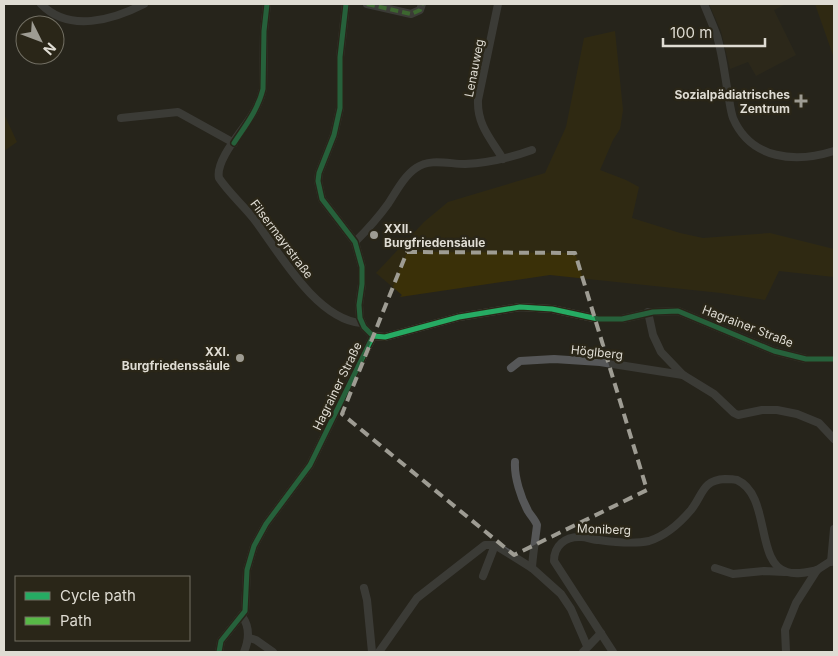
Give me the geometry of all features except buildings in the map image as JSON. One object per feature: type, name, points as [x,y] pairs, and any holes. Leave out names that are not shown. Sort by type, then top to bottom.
[{"type":"street","points":[[41,4],[47,10],[73,21],[95,21],[116,16],[144,4]]},
{"type":"street","points":[[121,118],[178,112],[234,143],[252,116],[263,89],[264,31],[267,4]]},
{"type":"street","points":[[346,4],[340,57],[340,108],[334,135],[319,173],[318,182],[322,199],[355,242],[362,267],[359,305],[361,323],[367,332],[373,336]]},
{"type":"street","points":[[367,4],[411,14],[420,10],[422,4]]},
{"type":"street","name":"Lenauweg","points":[[498,4],[478,100],[478,112],[479,119],[486,133],[503,159]]},
{"type":"street","points":[[704,4],[717,36],[733,117],[745,136],[755,146],[767,152],[787,157],[807,158],[834,151]]},
{"type":"street","name":"Filsermayrstraße","points":[[234,143],[222,160],[218,173],[224,184],[255,220],[280,257],[304,287],[336,314],[351,322],[361,323]]},
{"type":"street","points":[[355,242],[415,168],[428,163],[464,164],[503,159],[532,150]]},
{"type":"street","name":"Hagrainer Straße","points":[[219,652],[221,641],[242,616],[246,606],[247,570],[254,546],[266,524],[310,465],[373,336],[385,337],[459,317],[520,308],[552,309],[598,319],[622,320],[648,312],[663,310],[678,311],[774,351],[806,359],[834,359]]},
{"type":"street","name":"Höglberg","points":[[648,312],[656,345],[661,352],[683,375],[714,394],[738,415],[762,410],[778,410],[797,414],[819,423],[834,440]]},
{"type":"street","name":"Höglberg","points":[[512,368],[520,361],[554,359],[600,362],[683,375]]},
{"type":"street","points":[[515,462],[519,486],[537,529],[533,546],[532,568]]},
{"type":"street","name":"Moniberg","points":[[613,652],[554,561],[554,552],[564,540],[580,536],[617,542],[648,541],[679,523],[693,508],[703,490],[711,482],[734,479],[746,485],[755,496],[768,548],[776,564],[787,572]]},
{"type":"street","points":[[786,652],[785,630],[789,616],[818,570],[832,560],[834,529]]},
{"type":"street","points":[[379,652],[417,598],[485,545],[495,545],[532,568],[561,594],[571,609],[585,649],[601,632]]},
{"type":"street","points":[[483,576],[495,545]]},
{"type":"street","points":[[715,568],[733,574],[764,571],[803,573],[818,570]]},
{"type":"street","points":[[364,588],[372,652]]},
{"type":"street","name":"Hagrainer Straße","points":[[242,616],[246,622],[249,638]]},
{"type":"street","points":[[244,652],[249,638],[273,652]]},
{"type":"highlighted area","points":[[407,252],[575,253],[647,490],[514,555],[342,414]]},
{"type":"shaded area","points":[[709,4],[786,4],[774,10],[796,55],[756,76],[748,62],[730,69],[721,31]]},
{"type":"shaded area","points":[[815,4],[834,4],[834,58]]},
{"type":"shaded area","points":[[615,31],[623,110],[620,129],[600,170],[639,187],[632,218],[703,238],[770,233],[834,249],[834,277],[779,271],[765,300],[721,293],[550,275],[400,297],[402,295],[376,273],[424,222],[448,202],[545,173],[566,127],[584,38]]},
{"type":"shaded area","points":[[4,114],[17,142],[4,151]]},
{"type":"marked path","points":[[367,4],[411,14],[420,10],[422,4]]},
{"type":"cycle path","points":[[234,143],[255,111],[263,89],[264,31],[267,4]]},
{"type":"cycle path","points":[[346,4],[340,57],[340,108],[334,135],[319,173],[318,181],[322,199],[355,242],[362,267],[359,305],[360,318],[364,327],[373,336]]},
{"type":"cycle path","points":[[373,336],[385,337],[459,317],[520,307],[552,309],[598,319],[622,319],[653,312],[678,311],[774,351],[806,359],[834,359]]},
{"type":"cycle path","points":[[219,652],[221,641],[245,611],[247,570],[254,546],[266,524],[310,465],[373,336]]},
{"type":"place","name":"Sozialpädiatrisches Zentrum","points":[[801,101]]},
{"type":"place","name":"XXII. Burgfriedensäule","points":[[374,235]]},
{"type":"place","name":"XXI. Burgfriedenssäule","points":[[240,358]]}]
